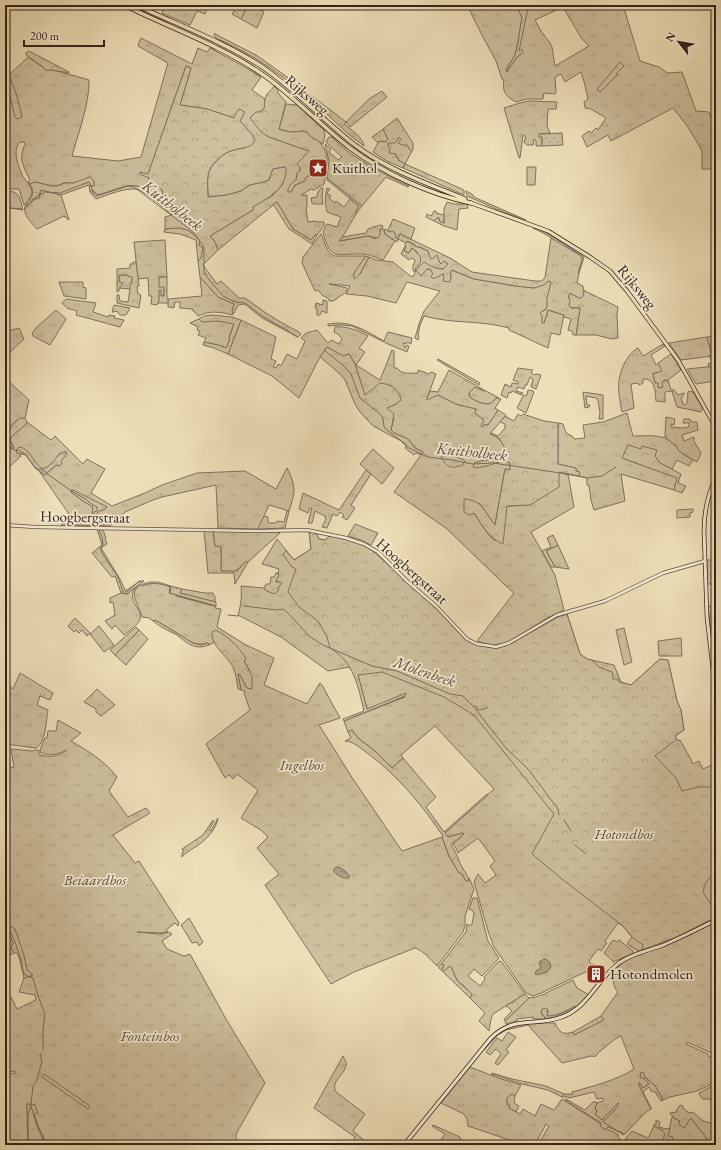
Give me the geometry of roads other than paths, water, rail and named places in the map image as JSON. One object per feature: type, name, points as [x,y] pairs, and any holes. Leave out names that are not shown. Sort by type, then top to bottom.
[{"type":"highway","name":"Rijksweg","points":[[124,5],[209,44],[252,67],[287,92],[350,148],[378,167],[437,194],[471,203]]},
{"type":"highway","name":"Rijksweg","points":[[136,5],[211,39],[254,62],[282,81],[344,136],[371,156],[392,168],[471,203]]},
{"type":"main road","name":"Rijksweg","points":[[471,203],[548,232],[590,257],[610,271],[627,291],[678,360],[716,428]]},
{"type":"main road","points":[[716,477],[709,494],[705,511],[704,531],[707,616],[716,695]]},
{"type":"main road","points":[[404,1145],[489,1041],[501,1029],[506,1026],[519,1023],[556,1019],[570,1014],[583,1004],[608,973],[620,962],[674,941],[716,920]]},
{"type":"street","name":"Hoogbergstraat","points":[[5,525],[35,527],[260,531],[307,530],[346,538],[364,544],[378,552],[408,582],[436,606],[467,639],[477,644],[491,646],[509,643],[557,615],[605,601],[663,572],[705,561]]},
{"type":"water","points":[[336,867],[345,871],[349,878],[336,874],[333,870]]},
{"type":"water","points":[[544,959],[550,963],[551,967],[547,972],[537,975],[535,974],[537,970],[541,968],[539,962]]},
{"type":"waterway","name":"Kuitholbeek","points":[[25,209],[33,199],[45,192],[60,193],[89,182],[96,196],[128,186],[134,187],[194,233],[204,247],[204,272],[223,296],[235,302],[245,303],[262,316],[297,337]]},
{"type":"waterway","name":"Kuitholbeek","points":[[5,208],[22,209]]},
{"type":"waterway","name":"Kuitholbeek","points":[[324,350],[344,366],[351,374],[360,398],[380,414],[383,418],[384,427],[407,447],[428,457],[472,464],[493,463],[588,478],[602,476],[616,467]]},
{"type":"waterway","name":"Molenbeek","points":[[5,442],[16,451],[19,450],[24,453],[35,467],[43,470],[70,490],[97,507],[97,511],[94,512],[95,524]]},
{"type":"waterway","name":"Molenbeek","points":[[99,530],[103,545],[100,548],[118,577],[123,592],[127,592],[138,582],[141,582]]},
{"type":"waterway","name":"Molenbeek","points":[[142,586],[152,584],[163,585],[170,587],[169,593],[171,594]]},
{"type":"waterway","name":"Molenbeek","points":[[176,596],[214,606]]},
{"type":"waterway","name":"Molenbeek","points":[[244,606],[277,610],[283,609],[309,636],[323,645],[372,666],[397,671],[450,694],[463,696],[473,706],[506,748],[528,769],[558,809],[559,815]]},
{"type":"waterway","name":"Molenbeek","points":[[228,615],[238,616]]},
{"type":"waterway","name":"Molenbeek","points":[[474,706],[477,707],[478,710],[487,708]]},
{"type":"waterway","name":"Molenbeek","points":[[564,820],[571,831]]},
{"type":"waterway","name":"Molenbeek","points":[[575,845],[586,854]]},
{"type":"waterway","points":[[5,921],[8,929]]},
{"type":"waterway","points":[[9,930],[13,936],[23,971],[27,976],[33,978],[45,1014],[43,1050]]},
{"type":"waterway","points":[[28,1145],[28,1116],[33,1086],[37,1080],[42,1061],[40,1055],[42,1053]]},
{"type":"waterway","points":[[31,1106],[45,1145]]},
{"type":"place","name":"Kuithol","points":[[318,168]]},
{"type":"place","name":"Hotondmolen","points":[[596,974]]},
{"type":"park label","name":"Ingelbos","points":[[302,765]]},
{"type":"park label","name":"Hotondbos","points":[[624,834]]},
{"type":"park label","name":"Beiaardbos","points":[[95,880]]},
{"type":"park label","name":"Fonteinbos","points":[[150,1036]]}]
